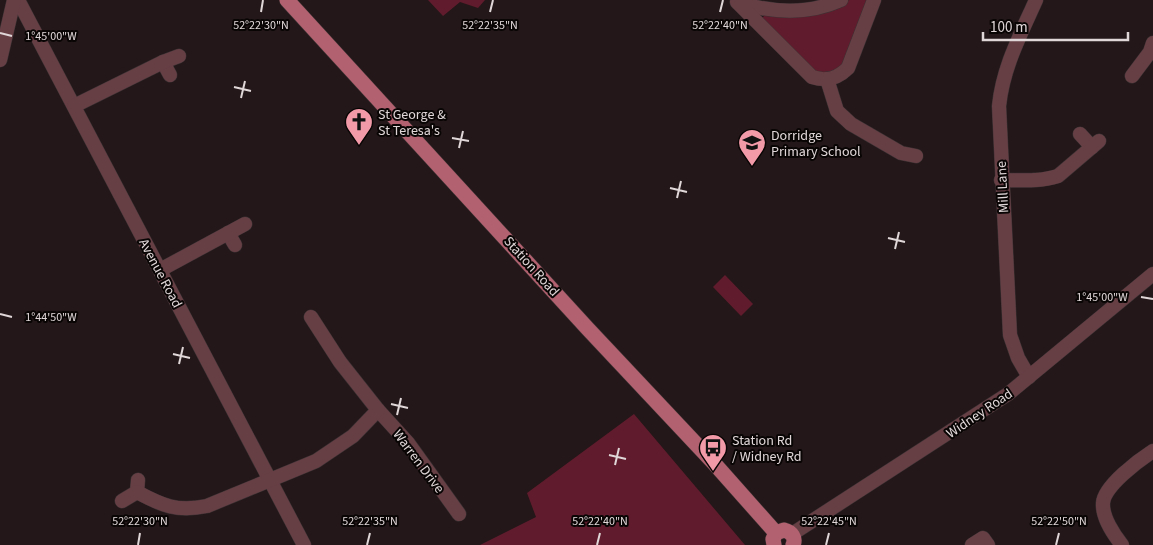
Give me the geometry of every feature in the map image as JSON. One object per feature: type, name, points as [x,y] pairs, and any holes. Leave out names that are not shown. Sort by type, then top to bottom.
[{"type":"main road","name":"Station Road","points":[[287,0],[588,329],[713,462],[775,539]]},
{"type":"main road","points":[[775,539],[784,530],[793,540]]},
{"type":"street","points":[[0,60],[16,0]]},
{"type":"street","name":"Avenue Road","points":[[16,0],[74,106],[304,545]]},
{"type":"street","points":[[736,1],[763,8],[796,11],[813,10],[841,0]]},
{"type":"street","points":[[736,1],[812,77],[827,80],[834,78],[848,68],[874,0]]},
{"type":"street","name":"Mill Lane","points":[[1030,377],[1018,358],[1010,336],[1003,188],[1001,180],[999,106],[1001,85],[1007,65],[1036,0]]},
{"type":"street","points":[[1132,76],[1150,52],[1153,43]]},
{"type":"street","points":[[74,106],[179,56]]},
{"type":"street","points":[[163,62],[170,75]]},
{"type":"street","points":[[827,80],[837,111],[851,124],[901,153],[916,156]]},
{"type":"street","points":[[1001,180],[1044,179],[1058,176],[1096,144],[1080,134]]},
{"type":"street","points":[[160,270],[231,239],[245,224]]},
{"type":"street","name":"Widney Road","points":[[793,540],[1030,377],[1153,274]]},
{"type":"street","name":"Warren Drive","points":[[311,317],[340,362],[378,410],[408,443],[459,514]]},
{"type":"street","points":[[122,501],[137,486],[156,502],[179,509],[190,510],[207,506],[316,460],[353,436],[378,410]]},
{"type":"street","points":[[1122,545],[1103,510],[1102,502],[1106,494],[1132,465],[1153,451]]},
{"type":"street","points":[[972,545],[983,538],[988,545]]},
{"type":"shaded area","points":[[428,0],[485,0],[478,8],[460,2],[443,16]]},
{"type":"shaded area","points":[[849,0],[870,0],[841,72],[815,74],[762,18],[765,15],[841,4]]},
{"type":"shaded area","points":[[725,275],[753,304],[741,316],[713,287]]},
{"type":"shaded area","points":[[634,414],[745,545],[480,545],[536,517],[527,493]]},
{"type":"place","name":"St George & St Teresa's","points":[[359,146]]},
{"type":"place","name":"Dorridge Primary School","points":[[752,167]]},
{"type":"place","name":"Station Rd / Widney Rd","points":[[713,472]]}]
